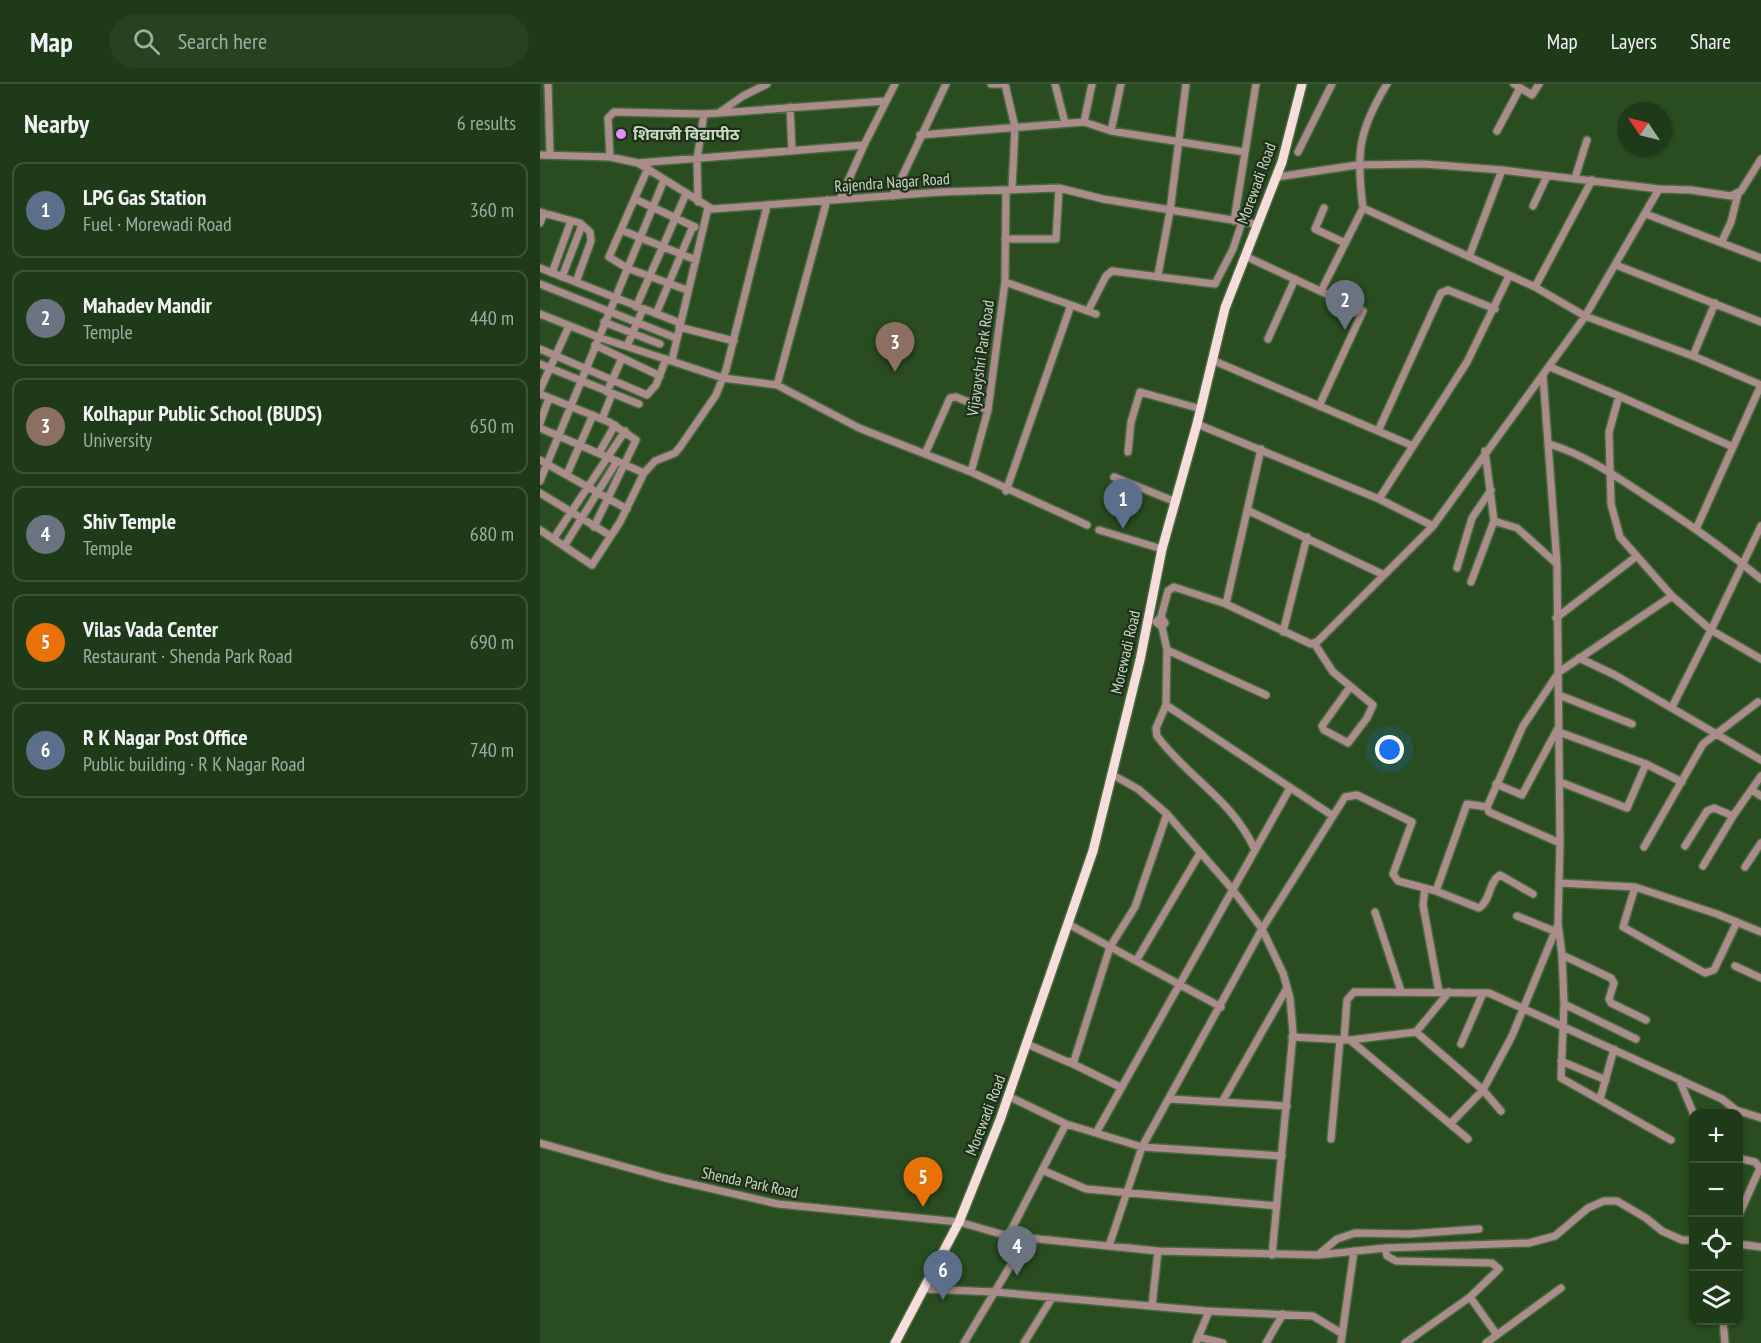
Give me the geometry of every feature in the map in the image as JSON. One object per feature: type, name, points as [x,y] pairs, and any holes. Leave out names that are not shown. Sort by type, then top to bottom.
[{"type":"main road","name":"Morewadi Road","points":[[895,1343],[960,1222],[1027,1044],[1093,850],[1134,680],[1157,622],[1162,549],[1201,409],[1225,308],[1277,177],[1302,84]]},
{"type":"street","points":[[548,84],[550,156]]},
{"type":"street","points":[[720,112],[743,96],[767,84]]},
{"type":"street","points":[[840,199],[895,84]]},
{"type":"street","points":[[893,196],[946,84]]},
{"type":"street","points":[[991,84],[1005,84]]},
{"type":"street","name":"Vijayayshri Park Road","points":[[971,472],[988,410],[1005,282],[1005,239],[1015,127],[1005,84]]},
{"type":"street","points":[[1055,84],[1065,123]]},
{"type":"street","points":[[1084,122],[1092,84]]},
{"type":"street","points":[[1111,131],[1121,84]]},
{"type":"street","points":[[1158,275],[1170,211],[1176,144],[1186,84]]},
{"type":"street","points":[[1088,311],[1109,272],[1158,275],[1215,284],[1219,281],[1238,221],[1244,152],[1256,84]]},
{"type":"street","points":[[1298,152],[1332,84]]},
{"type":"street","points":[[1321,291],[1363,208],[1357,165],[1366,122],[1387,84]]},
{"type":"street","points":[[1497,131],[1517,86],[1532,95],[1539,84]]},
{"type":"street","points":[[610,157],[610,114],[704,114],[886,101]]},
{"type":"street","points":[[790,107],[792,150]]},
{"type":"street","points":[[698,202],[697,159],[704,114]]},
{"type":"street","points":[[920,135],[1084,122],[1111,131],[1176,144],[1244,152]]},
{"type":"street","points":[[1575,178],[1587,140]]},
{"type":"street","points":[[638,163],[648,160],[697,159],[864,145]]},
{"type":"street","points":[[540,155],[610,157],[638,163],[708,208],[676,339],[669,359],[652,392],[647,395],[540,349]]},
{"type":"street","points":[[1722,241],[1731,222],[1738,194],[1761,159]]},
{"type":"street","points":[[1277,177],[1357,165],[1425,164],[1502,170],[1731,196],[1738,194]]},
{"type":"street","points":[[648,168],[609,257],[627,268],[687,290]]},
{"type":"street","points":[[1469,257],[1502,170]]},
{"type":"street","points":[[1533,206],[1547,176]]},
{"type":"street","points":[[540,481],[549,464],[569,406],[664,180]]},
{"type":"street","points":[[1535,287],[1592,180]]},
{"type":"street","points":[[1005,239],[1056,239],[1059,188]]},
{"type":"street","name":"Rajendra Nagar Road","points":[[708,208],[1059,188],[1170,211],[1257,224]]},
{"type":"street","points":[[1314,644],[1433,526],[1485,451],[1550,367],[1585,316],[1659,189]]},
{"type":"street","points":[[627,346],[637,323],[650,276],[686,194]]},
{"type":"street","points":[[635,199],[704,230]]},
{"type":"street","points":[[777,385],[827,200]]},
{"type":"street","points":[[540,530],[592,565],[627,508],[644,473],[655,461],[675,453],[680,447],[716,395],[723,378],[767,206]]},
{"type":"street","points":[[1324,208],[1314,229],[1345,243]]},
{"type":"street","points":[[1363,208],[1535,287],[1585,316],[1693,356],[1761,386],[1696,529]]},
{"type":"street","points":[[540,224],[542,213],[582,225],[590,232],[591,241],[576,282]]},
{"type":"street","points":[[1646,214],[1722,241],[1761,258]]},
{"type":"street","points":[[552,273],[571,221]]},
{"type":"street","points":[[562,277],[582,225]]},
{"type":"street","points":[[656,314],[693,226]]},
{"type":"street","points":[[621,230],[696,260]]},
{"type":"street","points":[[1245,256],[1363,311],[1319,406]]},
{"type":"street","points":[[1616,265],[1761,322]]},
{"type":"street","points":[[540,268],[680,325],[734,341]]},
{"type":"street","points":[[1379,499],[1467,362],[1495,309],[1509,276]]},
{"type":"street","points":[[1268,339],[1295,279]]},
{"type":"street","points":[[1005,282],[1096,314]]},
{"type":"street","points":[[540,284],[676,339]]},
{"type":"street","points":[[1378,431],[1444,290],[1495,309]]},
{"type":"street","points":[[1693,356],[1715,303]]},
{"type":"street","points":[[1006,491],[1071,305]]},
{"type":"street","points":[[540,314],[598,337],[723,378],[777,385],[859,428],[971,472],[1006,491],[1087,525]]},
{"type":"street","points":[[604,322],[660,344]]},
{"type":"street","points":[[540,390],[569,326]]},
{"type":"street","points":[[595,345],[660,376]]},
{"type":"street","points":[[602,418],[612,380],[622,358]]},
{"type":"street","points":[[1212,360],[1413,446]]},
{"type":"street","points":[[540,364],[639,404]]},
{"type":"street","points":[[1550,367],[1733,447]]},
{"type":"street","points":[[1450,1124],[1483,1090],[1523,1011],[1556,927],[1560,883],[1557,564],[1543,376]]},
{"type":"street","points":[[1128,452],[1131,422],[1140,392],[1201,409]]},
{"type":"street","points":[[540,394],[615,424],[636,441],[598,492],[564,545]]},
{"type":"street","points":[[1619,396],[1609,432],[1611,504],[1620,537],[1672,596],[1711,630],[1761,659]]},
{"type":"street","points":[[925,454],[950,398],[956,397],[988,410]]},
{"type":"street","points":[[540,423],[549,398]]},
{"type":"street","points":[[567,474],[594,415]]},
{"type":"street","points":[[599,453],[615,424]]},
{"type":"street","points":[[1197,424],[1379,499],[1433,526]]},
{"type":"street","points":[[540,428],[644,473]]},
{"type":"street","points":[[554,538],[625,431]]},
{"type":"street","points":[[1549,444],[1571,450],[1610,472],[1696,529],[1761,579]]},
{"type":"street","points":[[1226,604],[1261,449]]},
{"type":"street","points":[[1471,582],[1494,521],[1485,451]]},
{"type":"street","points":[[540,460],[627,508]]},
{"type":"street","points":[[594,527],[609,498],[620,462]]},
{"type":"street","points":[[1114,477],[1176,502]]},
{"type":"street","points":[[1457,568],[1472,518],[1491,489]]},
{"type":"street","points":[[540,494],[611,536]]},
{"type":"street","points":[[1247,510],[1384,575]]},
{"type":"street","points":[[1494,521],[1517,528],[1557,564]]},
{"type":"street","points":[[1672,707],[1761,526]]},
{"type":"street","points":[[1099,530],[1162,549]]},
{"type":"street","points":[[1283,632],[1307,537]]},
{"type":"street","points":[[1556,618],[1637,556]]},
{"type":"street","points":[[1255,850],[1246,830],[1218,795],[1157,736],[1156,728],[1166,705],[1167,650],[1157,622],[1168,591],[1174,587],[1226,604],[1283,632],[1314,644],[1332,672],[1373,705],[1367,718],[1348,743],[1324,730],[1322,726],[1350,687]]},
{"type":"street","points":[[1560,843],[1489,812],[1487,807],[1496,784],[1523,726],[1559,672],[1672,596]]},
{"type":"street","points":[[1167,650],[1266,695]]},
{"type":"street","points":[[1579,658],[1672,707],[1761,760]]},
{"type":"street","points":[[1559,695],[1632,724]]},
{"type":"street","points":[[1644,846],[1703,744],[1760,701]]},
{"type":"street","points":[[1166,705],[1333,816]]},
{"type":"street","points":[[1496,784],[1522,795],[1559,728]]},
{"type":"street","points":[[1559,728],[1646,764],[1682,782]]},
{"type":"street","points":[[1560,782],[1627,808],[1646,764]]},
{"type":"street","points":[[1111,774],[1138,789],[1167,814],[1233,890],[1262,929],[1273,949],[1287,988],[1293,1036],[1272,1255]]},
{"type":"street","points":[[1703,866],[1733,816],[1761,776]]},
{"type":"street","points":[[1095,1133],[1290,788]]},
{"type":"street","points":[[1752,790],[1761,796]]},
{"type":"street","points":[[1108,1246],[1142,1147],[1262,929],[1345,798],[1357,795],[1410,819],[1412,825],[1393,876],[1398,881],[1436,891],[1479,908],[1484,904],[1494,881],[1500,875],[1533,894]]},
{"type":"street","points":[[1436,891],[1467,804],[1487,807]]},
{"type":"street","points":[[1685,846],[1707,811],[1714,808],[1733,816]]},
{"type":"street","points":[[1068,1062],[1074,1061],[1077,1055],[1110,947],[1135,907],[1167,814]]},
{"type":"street","points":[[1745,867],[1761,843]]},
{"type":"street","points":[[1136,961],[1200,853]]},
{"type":"street","points":[[1560,883],[1635,887],[1760,931]]},
{"type":"street","points":[[1635,887],[1623,927],[1705,973],[1714,970],[1737,922]]},
{"type":"street","points":[[1425,888],[1423,905],[1439,992]]},
{"type":"street","points":[[1376,912],[1401,992]]},
{"type":"street","points":[[1517,916],[1556,927]]},
{"type":"street","points":[[1068,924],[1221,1007]]},
{"type":"street","points":[[1556,927],[1562,955],[1564,1004],[1561,1078],[1671,1140]]},
{"type":"street","points":[[1562,955],[1611,978],[1614,983],[1609,999],[1611,1003],[1646,1020]]},
{"type":"street","points":[[1735,966],[1761,978]]},
{"type":"street","points":[[1222,1102],[1287,988]]},
{"type":"street","points":[[1331,1139],[1345,1040],[1347,1000],[1350,994],[1360,991],[1483,993],[1495,996],[1523,1011],[1614,1049],[1722,1099],[1736,1110],[1761,1118]]},
{"type":"street","points":[[1293,1036],[1345,1040],[1416,1032],[1449,992]]},
{"type":"street","points":[[1461,1044],[1483,993]]},
{"type":"street","points":[[1564,1004],[1636,1039]]},
{"type":"street","points":[[1416,1032],[1483,1090],[1501,1111]]},
{"type":"street","points":[[1345,1040],[1468,1139]]},
{"type":"street","points":[[1027,1044],[1120,1087]]},
{"type":"street","points":[[1600,1100],[1614,1049]]},
{"type":"street","points":[[1561,1061],[1605,1080]]},
{"type":"street","points":[[1679,1079],[1692,1109]]},
{"type":"street","points":[[1008,1096],[1066,1124],[1142,1147],[1282,1156]]},
{"type":"street","points":[[1169,1099],[1287,1106]]},
{"type":"street","points":[[1008,1236],[1066,1124]]},
{"type":"street","name":"Shenda Park Road","points":[[540,1143],[664,1178],[778,1204],[960,1222],[1008,1236],[1158,1251],[1318,1255],[1385,1248],[1528,1243],[1554,1236],[1588,1208],[1604,1201],[1617,1201],[1647,1218],[1662,1231],[1682,1240],[1689,1240]]},
{"type":"street","points":[[1743,1159],[1760,1164],[1759,1172],[1743,1206]]},
{"type":"street","points":[[1042,1170],[1086,1189],[1277,1206]]},
{"type":"street","points":[[1318,1255],[1337,1239],[1355,1233],[1409,1234],[1479,1229]]},
{"type":"street","points":[[964,1343],[1027,1238]]},
{"type":"street","points":[[1743,1244],[1761,1246]]},
{"type":"street","points":[[1385,1248],[1389,1258],[1404,1262],[1492,1263],[1498,1266],[1496,1275],[1470,1297],[1405,1343]]},
{"type":"street","points":[[1152,1306],[1158,1251]]},
{"type":"street","points":[[1341,1343],[1354,1251]]},
{"type":"street","points":[[1486,1343],[1561,1288]]},
{"type":"street","points":[[925,1289],[995,1292],[1209,1311],[1313,1316],[1341,1333]]},
{"type":"street","points":[[1470,1297],[1497,1335]]},
{"type":"street","points":[[1024,1343],[1052,1298]]},
{"type":"street","points":[[1209,1311],[1197,1340],[1223,1343]]},
{"type":"street","points":[[1266,1343],[1283,1314]]},
{"type":"street","points":[[1723,1325],[1725,1343]]},
{"type":"place","name":"शिवाजी विद्यापीठ","points":[[621,134]]},
{"type":"place","name":"Mahadev Mandir","points":[[1345,330]]},
{"type":"place","name":"Kolhapur Public School (BUDS)","points":[[895,372]]},
{"type":"place","name":"LPG Gas Station","points":[[1123,529]]},
{"type":"place","name":"Vilas Vada Center","points":[[923,1207]]},
{"type":"place","name":"Shiv Temple","points":[[1017,1276]]},
{"type":"place","name":"R K Nagar Post Office","points":[[943,1300]]}]
